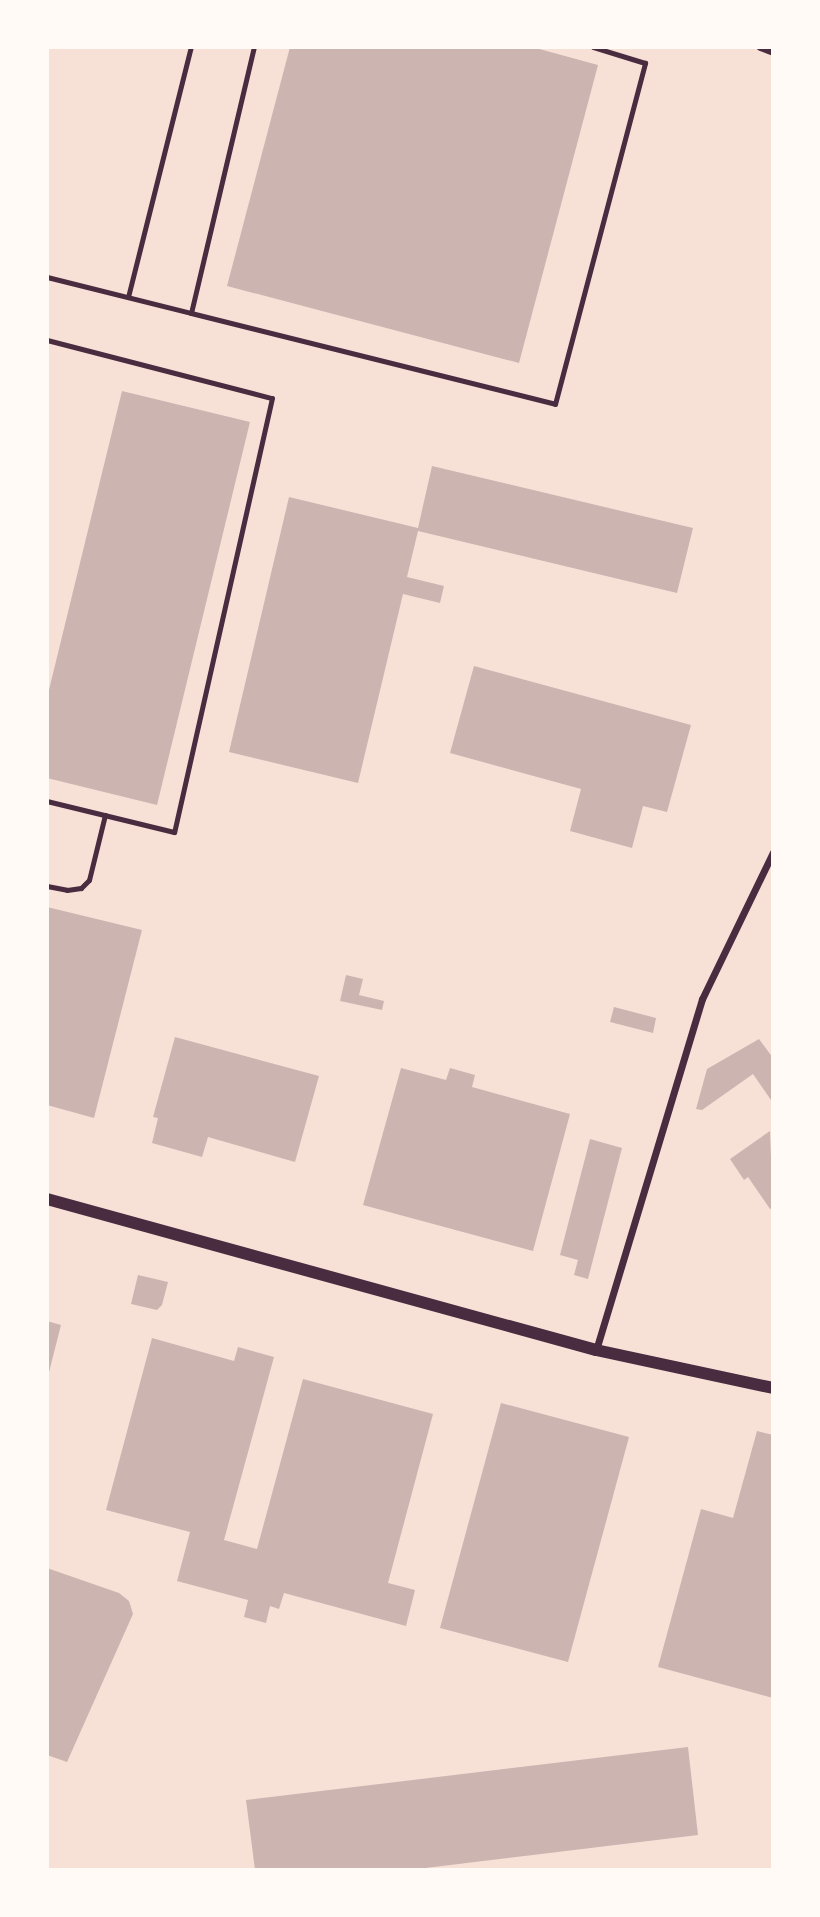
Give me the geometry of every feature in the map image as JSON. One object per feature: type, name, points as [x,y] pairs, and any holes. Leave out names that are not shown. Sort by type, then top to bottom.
[{"type":"street","points":[[760,47],[773,52]]},
{"type":"street","points":[[596,1350],[702,999],[773,852]]},
{"type":"street","points":[[47,1199],[596,1350],[773,1388]]},
{"type":"lane","points":[[128,297],[191,47]]},
{"type":"lane","points":[[191,313],[254,47]]},
{"type":"lane","points":[[47,277],[555,404],[645,63],[593,47]]},
{"type":"lane","points":[[47,340],[272,398],[174,832],[47,801]]},
{"type":"lane","points":[[47,886],[67,890],[81,888],[89,880],[106,815]]},
{"type":"building","points":[[290,47],[532,47],[598,65],[519,363],[227,286]]},
{"type":"building","points":[[122,391],[250,422],[157,805],[47,778],[47,698]]},
{"type":"building","points":[[432,466],[693,528],[677,593],[418,531],[407,577],[444,586],[440,603],[403,594],[358,783],[229,752],[289,497],[418,528]]},
{"type":"building","points":[[474,666],[691,725],[667,812],[643,806],[632,848],[570,831],[581,789],[450,753]]},
{"type":"building","points":[[47,907],[142,930],[94,1118],[47,1105]]},
{"type":"building","points":[[346,975],[363,979],[359,995],[384,1001],[382,1010],[340,1001]]},
{"type":"building","points":[[614,1007],[656,1018],[653,1033],[610,1022]]},
{"type":"building","points":[[175,1037],[319,1076],[295,1162],[208,1137],[202,1157],[152,1143],[158,1118],[153,1117]]},
{"type":"building","points":[[759,1039],[773,1058],[773,1103],[753,1074],[702,1110],[696,1109],[707,1069]]},
{"type":"building","points":[[401,1068],[446,1080],[450,1068],[475,1075],[472,1087],[570,1114],[533,1251],[363,1205]]},
{"type":"building","points":[[770,1131],[773,1208],[770,1209],[748,1177],[744,1180],[730,1159]]},
{"type":"building","points":[[590,1139],[622,1148],[588,1279],[574,1275],[578,1260],[560,1255]]},
{"type":"building","points":[[138,1275],[168,1282],[162,1305],[157,1310],[131,1304]]},
{"type":"building","points":[[47,1321],[61,1325],[48,1376],[47,1376]]},
{"type":"building","points":[[152,1338],[234,1361],[238,1347],[274,1357],[224,1540],[257,1549],[303,1379],[433,1414],[388,1583],[415,1590],[406,1626],[284,1593],[279,1609],[270,1606],[266,1623],[244,1617],[248,1600],[177,1581],[190,1532],[106,1510]]},
{"type":"building","points":[[501,1403],[629,1437],[568,1662],[440,1628]]},
{"type":"building","points":[[757,1431],[773,1435],[773,1698],[658,1667],[701,1509],[733,1518]]},
{"type":"building","points":[[47,1568],[119,1593],[129,1601],[133,1614],[67,1762],[47,1755]]},
{"type":"building","points":[[688,1747],[698,1835],[409,1870],[255,1870],[246,1800]]}]
